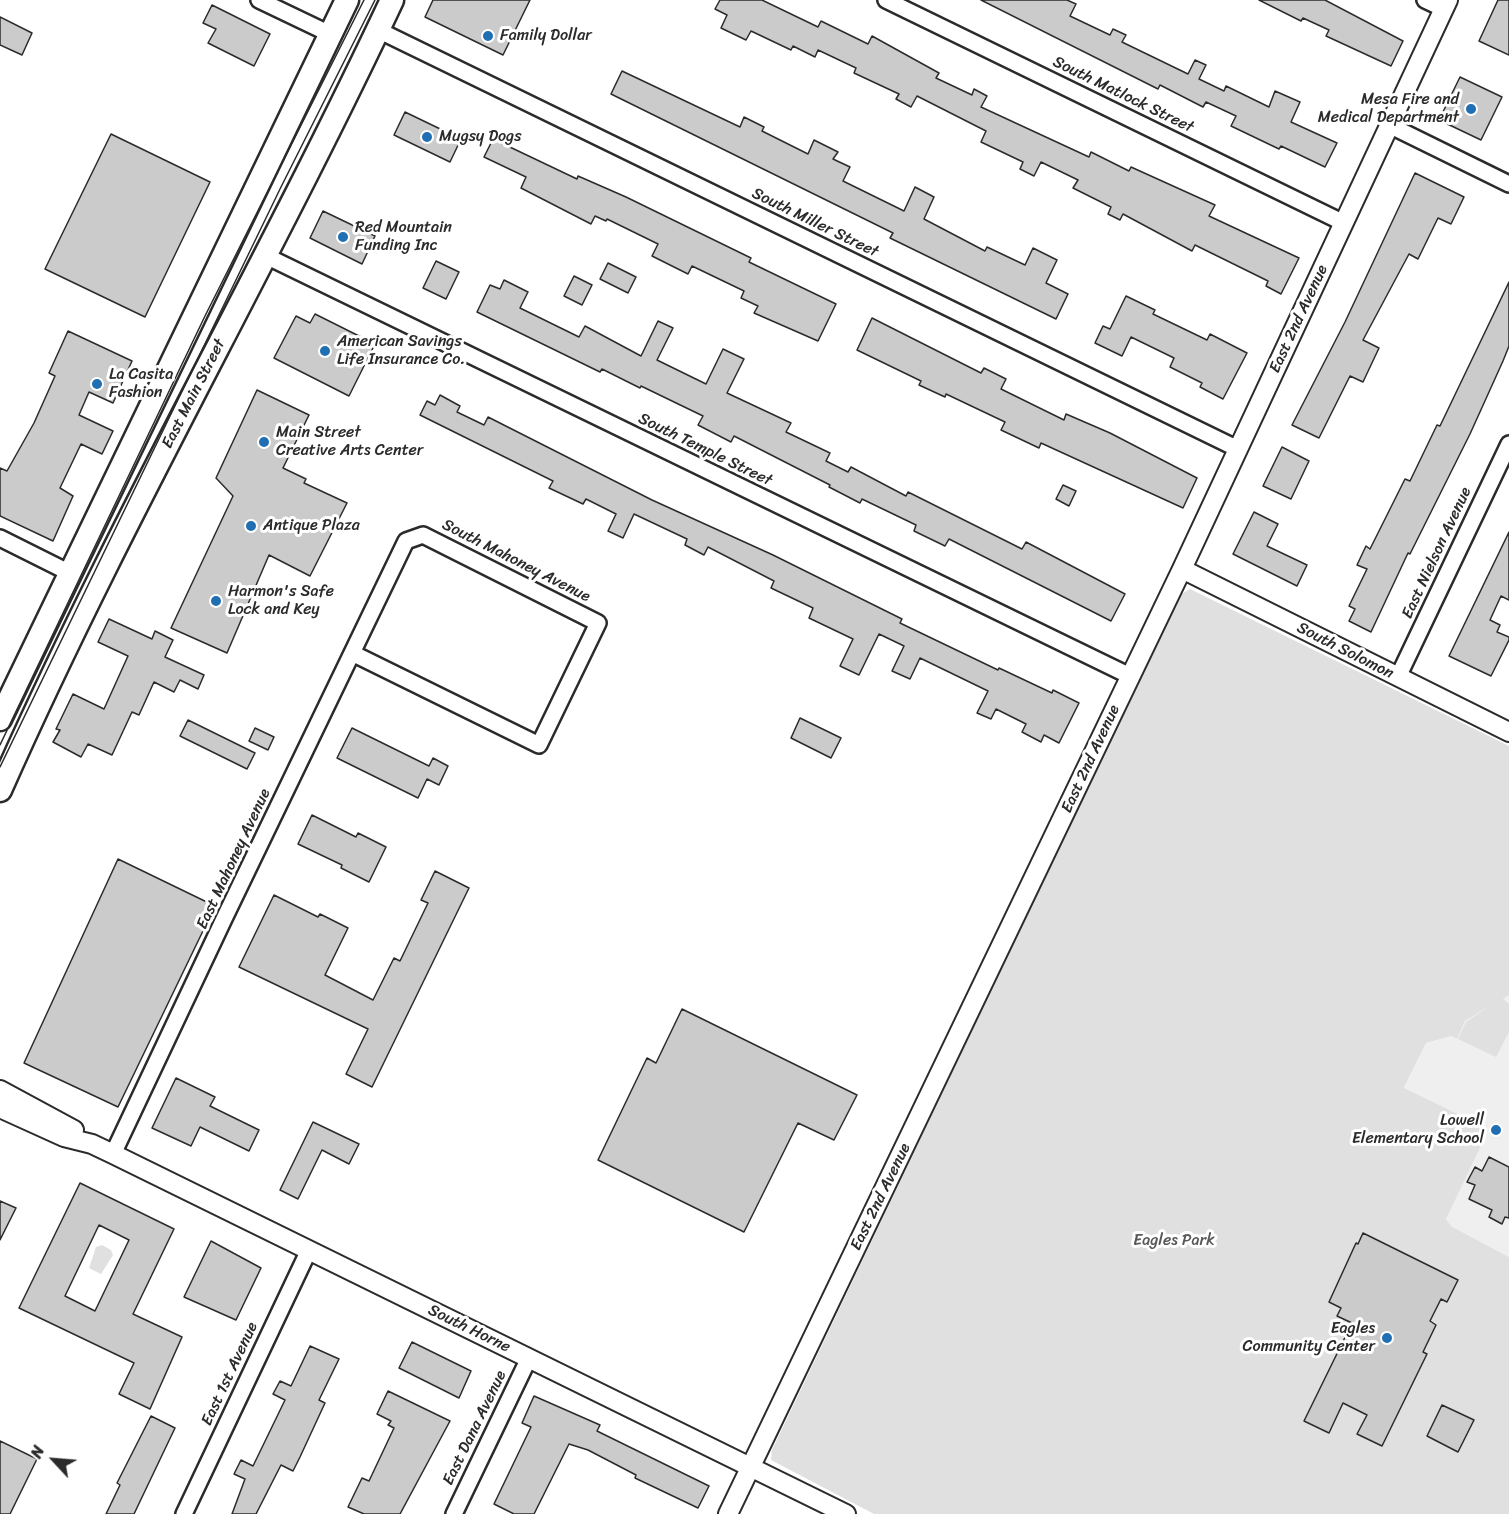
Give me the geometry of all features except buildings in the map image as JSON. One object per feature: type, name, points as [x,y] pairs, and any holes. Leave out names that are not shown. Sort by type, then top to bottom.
[{"type":"main road","name":"East Main Street","points":[[0,719],[347,0]]},
{"type":"main road","name":"East Main Street","points":[[0,790],[96,585],[392,0]]},
{"type":"street","points":[[259,0],[330,34]]},
{"type":"street","name":"South Matlock Street","points":[[886,0],[1344,223]]},
{"type":"street","points":[[1425,0],[1446,5]]},
{"type":"street","name":"East 2nd Avenue","points":[[728,1514],[1182,569],[1446,5]]},
{"type":"street","name":"South Miller Street","points":[[378,30],[1238,449]]},
{"type":"street","points":[[1389,125],[1509,184]]},
{"type":"street","name":"South Temple Street","points":[[264,255],[1130,676]]},
{"type":"street","name":"East Nielson Avenue","points":[[1398,677],[1509,444]]},
{"type":"street","name":"South Mahoney Avenue","points":[[352,653],[539,745],[598,623],[423,535],[406,541],[387,580]]},
{"type":"street","points":[[0,538],[70,573]]},
{"type":"street","name":"South Solomon","points":[[1182,569],[1509,732]]},
{"type":"street","name":"East Mahoney Avenue","points":[[113,1154],[387,580]]},
{"type":"street","name":"South Horne","points":[[0,1090],[69,1127],[92,1144],[846,1514]]},
{"type":"street","name":"South Horne","points":[[0,1108],[64,1137],[92,1144]]},
{"type":"street","name":"East 1st Avenue","points":[[184,1514],[309,1250]]},
{"type":"street","name":"East Dana Avenue","points":[[454,1514],[529,1358]]},
{"type":"shaded area","name":"Lowell Elementary School","points":[[1509,995],[1509,1257],[1451,1226],[1446,1219],[1404,1089],[1426,1043],[1451,1036],[1457,1039],[1465,1021]]},
{"type":"green space","name":"Eagles Park","points":[[1190,589],[1509,746],[1509,995],[1503,999],[1509,1004],[1509,1032],[1496,1057],[1458,1039],[1466,1022],[1490,1006],[1465,1021],[1457,1039],[1451,1036],[1426,1043],[1404,1088],[1480,1125],[1486,1135],[1446,1219],[1451,1226],[1509,1257],[1509,1514],[874,1514],[771,1460],[772,1450],[1180,595]]},
{"type":"green space","points":[[102,1245],[111,1250],[113,1255],[101,1274],[89,1268],[96,1247]]},
{"type":"tram line","points":[[0,745],[205,316],[364,0]]},
{"type":"tram line","points":[[0,767],[281,187],[375,0]]},
{"type":"place","name":"Family Dollar","points":[[488,36]]},
{"type":"place","name":"Mesa Fire and Medical Department","points":[[1471,109]]},
{"type":"place","name":"Mugsy Dogs","points":[[427,137]]},
{"type":"place","name":"Red Mountain Funding Inc","points":[[343,237]]},
{"type":"place","name":"American Savings Life Insurance Co.","points":[[325,351]]},
{"type":"place","name":"La Casita Fashion","points":[[97,384]]},
{"type":"place","name":"Main Street Creative Arts Center","points":[[264,442]]},
{"type":"place","name":"Antique Plaza","points":[[251,526]]},
{"type":"place","name":"Harmon's Safe Lock and Key","points":[[216,601]]},
{"type":"place","name":"Lowell Elementary School","points":[[1496,1130]]},
{"type":"place","name":"Eagles Community Center","points":[[1387,1338]]}]
